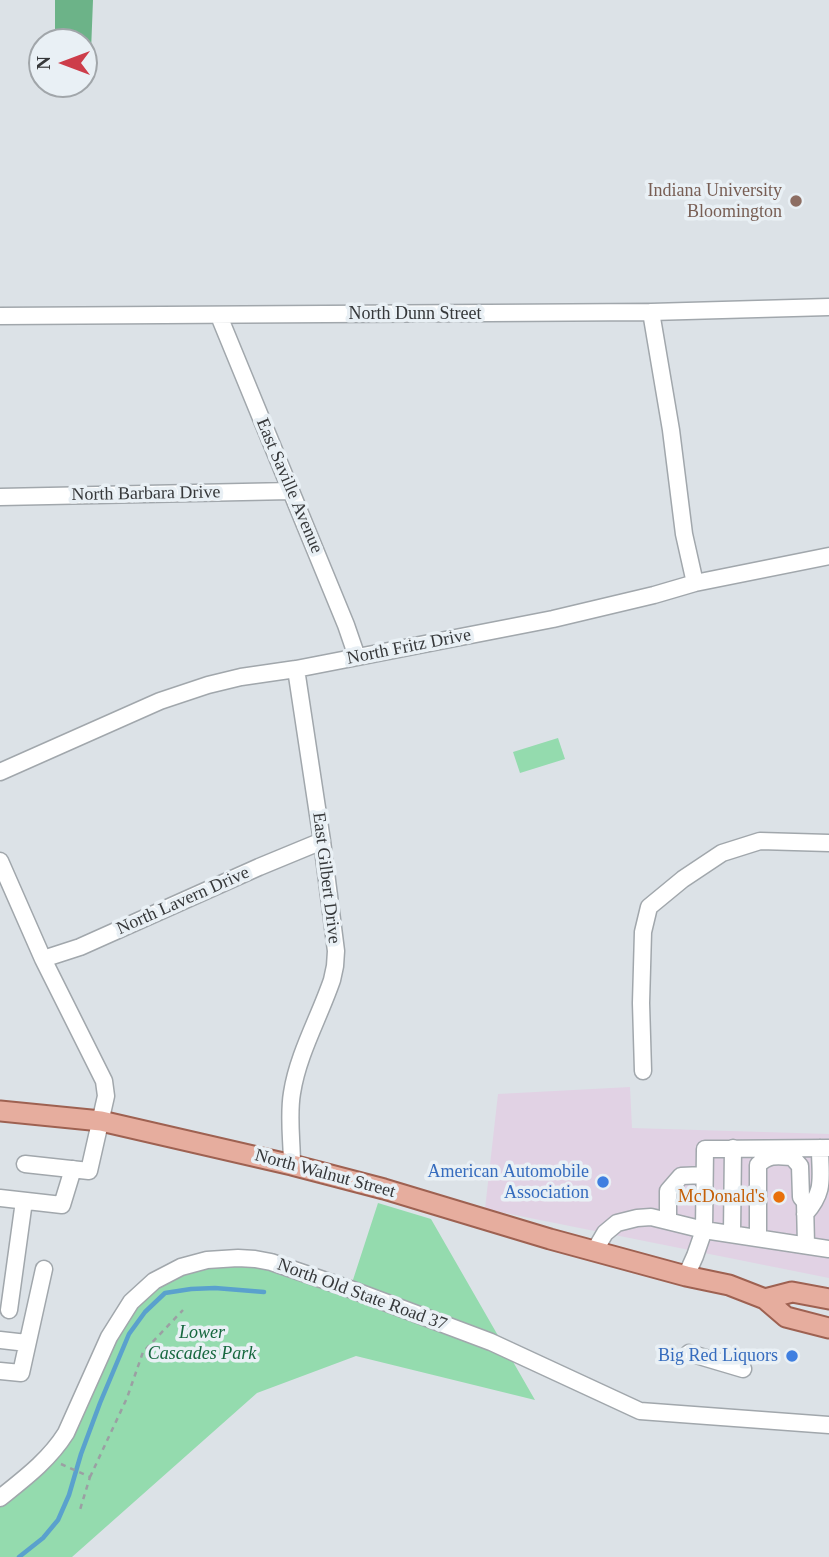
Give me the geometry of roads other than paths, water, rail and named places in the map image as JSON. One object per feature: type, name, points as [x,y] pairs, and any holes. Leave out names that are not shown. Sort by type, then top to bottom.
[{"type":"main road","name":"North Walnut Street","points":[[0,1111],[101,1121],[384,1189],[550,1239],[729,1285],[765,1299],[786,1317],[829,1328]]},
{"type":"main road","points":[[765,1299],[792,1292],[829,1299]]},
{"type":"street","name":"North Dunn Street","points":[[0,316],[650,312],[829,307]]},
{"type":"street","points":[[650,312],[671,430],[684,534],[695,583]]},
{"type":"street","name":"East Saville Avenue","points":[[219,316],[357,657]]},
{"type":"street","name":"North Barbara Drive","points":[[0,497],[291,491]]},
{"type":"street","name":"North Fritz Drive","points":[[0,772],[186,691],[241,677],[296,669],[553,619],[695,583],[829,556]]},
{"type":"street","name":"East Gilbert Drive","points":[[292,1165],[291,1109],[294,1083],[335,967],[335,934],[296,669]]},
{"type":"street","name":"North Lavern Drive","points":[[43,960],[80,947],[322,841]]},
{"type":"street","points":[[643,1071],[643,932],[649,907],[683,879],[722,853],[760,841],[829,843]]},
{"type":"street","points":[[0,861],[43,960],[104,1081],[106,1096],[89,1171],[24,1164]]},
{"type":"street","points":[[732,1233],[733,1148]]},
{"type":"street","points":[[686,1276],[704,1230],[705,1149],[824,1148],[820,1192],[815,1203],[805,1208]]},
{"type":"street","points":[[758,1238],[758,1165],[765,1158],[773,1156],[792,1157],[800,1166],[806,1245]]},
{"type":"street","points":[[0,1198],[62,1205],[73,1169]]},
{"type":"street","points":[[668,1221],[668,1191],[681,1175],[704,1175]]},
{"type":"street","points":[[24,1201],[4,1310],[34,1314]]},
{"type":"street","points":[[732,1202],[758,1211]]},
{"type":"street","points":[[595,1250],[605,1233],[617,1223],[637,1217],[651,1217],[704,1230],[829,1249]]},
{"type":"street","name":"North Old State Road 37","points":[[0,1498],[48,1458],[58,1446],[109,1337],[131,1302],[167,1273],[194,1262],[222,1258],[271,1262],[350,1289],[491,1342],[640,1410],[829,1425]]},
{"type":"street","points":[[0,1371],[22,1373],[44,1269]]},
{"type":"street","points":[[0,1340],[27,1343]]},
{"type":"street","points":[[689,1353],[743,1369]]},
{"type":"waterway","points":[[19,1557],[43,1538],[58,1520],[100,1403],[129,1334],[145,1312],[165,1293],[215,1288],[264,1292]]},
{"type":"place","name":"Indiana University Bloomington","points":[[796,201]]},
{"type":"place","name":"American Automobile Association","points":[[603,1182]]},
{"type":"place","name":"McDonald's","points":[[779,1197]]},
{"type":"place","name":"Big Red Liquors","points":[[792,1356]]},
{"type":"park label","name":"Lower Cascades Park","points":[[202,1343]]}]
